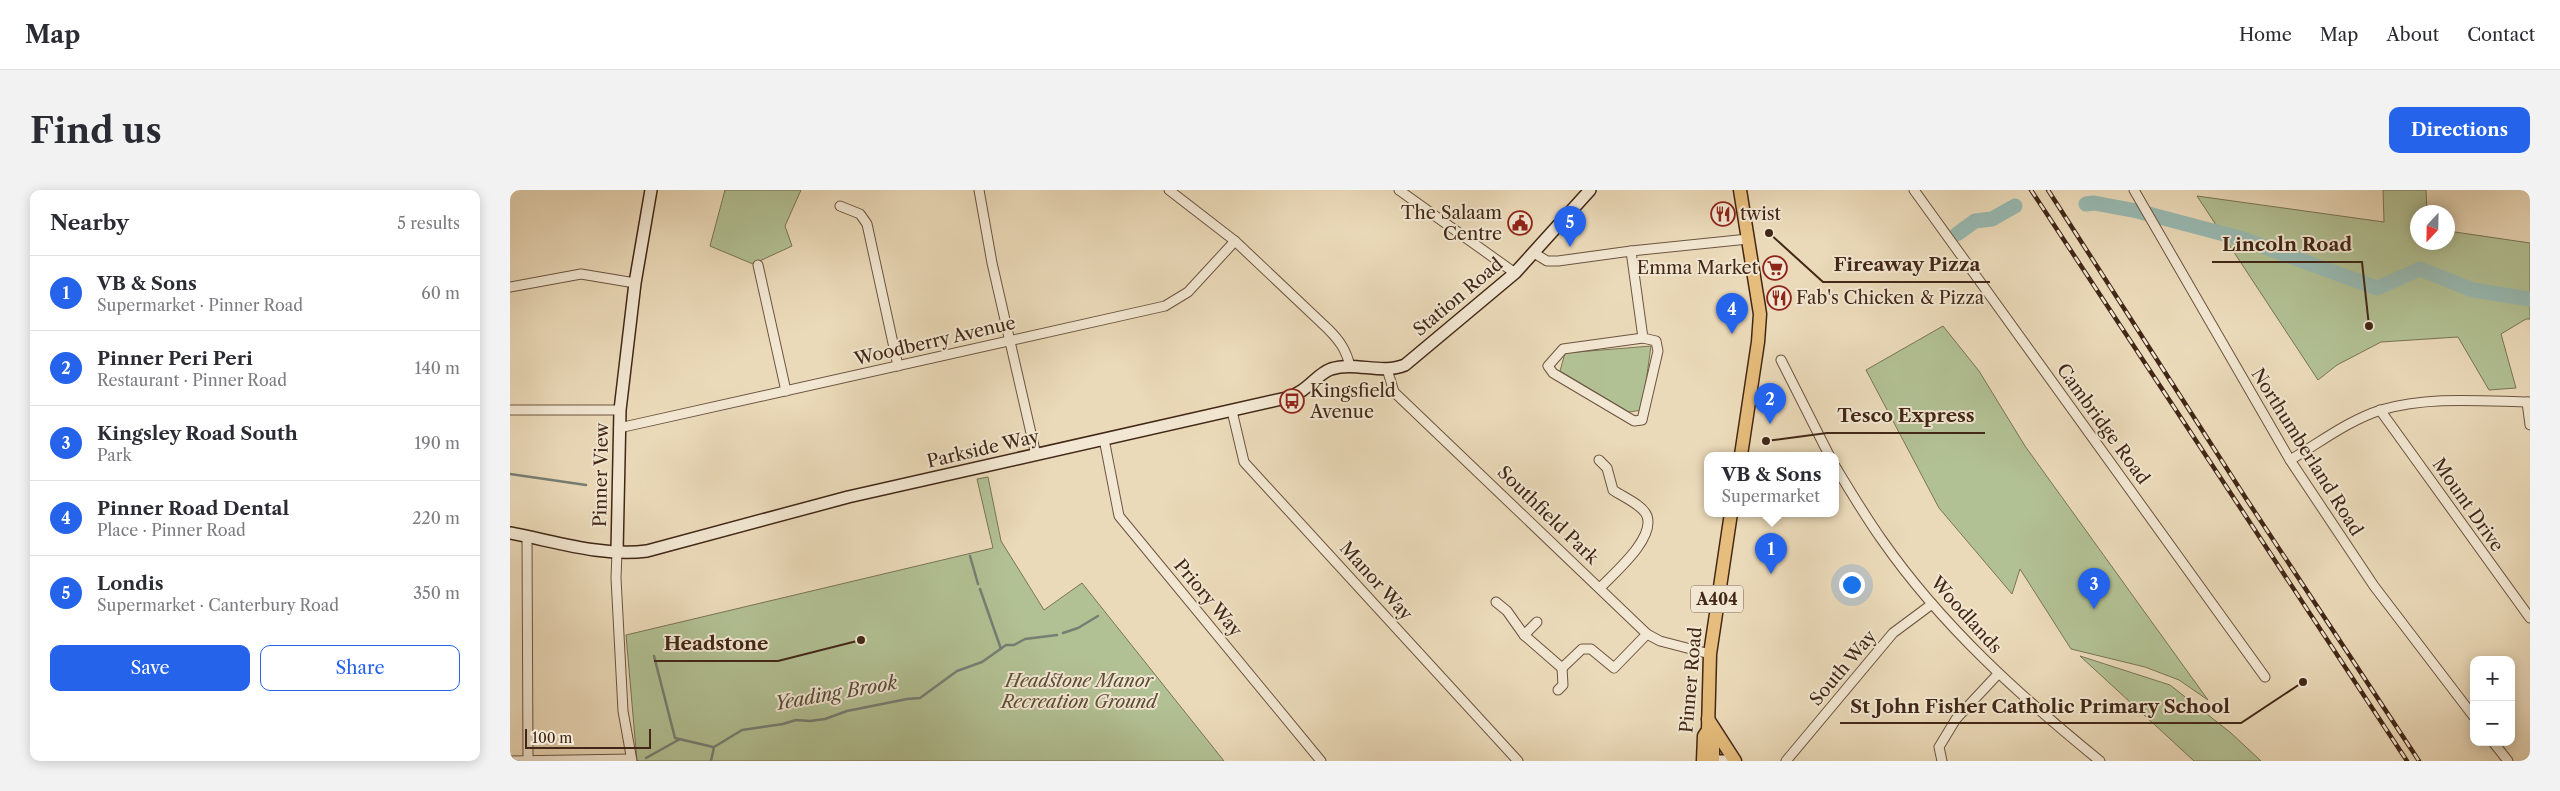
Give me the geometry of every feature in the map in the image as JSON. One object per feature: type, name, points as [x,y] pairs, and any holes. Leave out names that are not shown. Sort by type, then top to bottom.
[{"type":"main road","points":[[1740,190],[1760,314],[1758,342],[1741,452]]},
{"type":"main road","name":"Pinner Road","points":[[1703,761],[1704,736],[1708,725],[1710,654],[1730,517]]},
{"type":"main road","points":[[1708,725],[1735,761]]},
{"type":"main road","name":"A404","points":[[1708,725],[1713,737],[1714,761]]},
{"type":"street","name":"Pinner View","points":[[631,760],[623,712],[616,597],[619,428],[635,283],[651,190]]},
{"type":"street","points":[[979,190],[992,263],[1036,456]]},
{"type":"street","points":[[1169,190],[1235,242],[1340,342],[1350,366]]},
{"type":"street","points":[[1399,190],[1515,273]]},
{"type":"street","name":"Station Road","points":[[1350,366],[1387,369],[1405,365],[1515,273],[1590,190]]},
{"type":"street","name":"Cambridge Road","points":[[1914,190],[2265,677]]},
{"type":"street","name":"Northumberland Road","points":[[2134,190],[2290,460],[2374,586],[2470,712]]},
{"type":"street","points":[[840,206],[860,214],[866,224],[898,366]]},
{"type":"street","points":[[1534,253],[1547,261],[1558,261],[1631,251],[1748,239]]},
{"type":"street","name":"Woodberry Avenue","points":[[619,428],[1164,306],[1188,292],[1235,242]]},
{"type":"street","points":[[1631,251],[1643,338]]},
{"type":"street","points":[[758,265],[786,392]]},
{"type":"street","points":[[510,287],[581,274],[635,283]]},
{"type":"street","points":[[1643,338],[1656,341],[1658,351],[1642,420],[1634,421],[1553,372],[1548,366],[1563,349],[1643,338]]},
{"type":"street","points":[[1781,360],[1827,452]]},
{"type":"street","name":"Parkside Way","points":[[510,532],[617,552],[647,550],[848,497],[1036,456],[1296,395],[1306,390],[1326,372],[1350,366]]},
{"type":"street","name":"Southfield Park","points":[[1387,369],[1394,392],[1647,634],[1660,641],[1710,654]]},
{"type":"street","points":[[1777,376],[1787,374]]},
{"type":"street","points":[[2290,460],[2380,410],[2417,402],[2529,402],[2530,425]]},
{"type":"street","points":[[510,410],[620,410]]},
{"type":"street","name":"Mount Drive","points":[[2380,410],[2530,618]]},
{"type":"street","name":"Manor Way","points":[[1232,411],[1244,462],[1518,761]]},
{"type":"street","name":"Priory Way","points":[[1104,440],[1119,516],[1321,761]]},
{"type":"street","points":[[1599,460],[1607,468],[1613,490],[1640,508],[1647,516],[1647,527],[1642,544],[1600,588]]},
{"type":"street","name":"Woodlands","points":[[1839,472],[1882,540],[1932,604],[1998,674],[2035,708],[2100,761]]},
{"type":"street","points":[[527,536],[528,760]]},
{"type":"street","points":[[1496,602],[1507,611],[1524,635],[1562,668],[1563,686],[1558,690]]},
{"type":"street","name":"South Way","points":[[1786,761],[1893,633],[1932,604]]},
{"type":"street","points":[[1524,635],[1537,622]]},
{"type":"street","points":[[1562,668],[1582,649],[1591,649],[1614,668],[1647,634]]},
{"type":"street","points":[[1942,761],[1939,747],[1948,730],[1998,674]]},
{"type":"street","points":[[2497,746],[2508,761]]},
{"type":"street","points":[[510,761],[631,760]]},
{"type":"street","points":[[1719,761],[1727,761]]},
{"type":"green space","points":[[725,190],[801,190],[785,226],[792,246],[753,264],[710,246]]},
{"type":"green space","points":[[2383,190],[2426,190],[2427,205],[2410,205],[2410,250],[2455,250],[2455,232],[2530,243],[2530,319],[2526,319],[2501,334],[2516,388],[2489,390],[2458,337],[2381,342],[2337,365],[2318,380],[2197,196],[2384,222]]},
{"type":"green space","points":[[1943,326],[1979,371],[2025,446],[2208,700],[2179,680],[2145,667],[2071,649],[2020,569],[2012,594],[1939,508],[1866,370]]},
{"type":"green space","points":[[1651,346],[1642,410],[1629,412],[1560,371],[1565,353]]},
{"type":"green space","name":"Headstone Manor Recreation Ground","points":[[988,477],[1001,541],[1044,610],[1082,583],[1224,761],[637,761],[626,635],[993,548],[977,479]]},
{"type":"green space","points":[[2080,656],[2170,685],[2231,733],[2261,761],[2194,761]]},
{"type":"waterway","name":"Yeading Brook","points":[[2086,204],[2094,203],[2137,211],[2243,239],[2377,288],[2420,269],[2473,290],[2530,299]]},
{"type":"waterway","name":"Yeading Brook","points":[[1957,234],[1975,221],[1992,219],[2015,206]]},
{"type":"waterway","points":[[510,474],[586,485]]},
{"type":"waterway","points":[[970,556],[978,584]]},
{"type":"waterway","points":[[980,589],[1001,649]]},
{"type":"waterway","name":"Yeading Brook","points":[[1063,633],[1078,628],[1098,616]]},
{"type":"waterway","name":"Yeading Brook","points":[[711,761],[714,747],[742,730],[783,724],[796,720],[825,719],[847,711],[920,698],[957,671],[982,662],[1006,645],[1014,645],[1025,639],[1057,635]]},
{"type":"waterway","points":[[654,656],[675,738],[713,747]]},
{"type":"waterway","points":[[646,758],[680,739]]},
{"type":"railway","points":[[2031,190],[2407,761]]},
{"type":"railway","points":[[2048,190],[2247,500],[2419,761]]},
{"type":"place","name":"twist","points":[[1723,214]]},
{"type":"place","name":"The Salaam Centre","points":[[1520,223]]},
{"type":"place","name":"Fireaway Pizza","points":[[1769,233]]},
{"type":"place","name":"Londis","points":[[1570,247]]},
{"type":"place","name":"Emma Market","points":[[1775,268]]},
{"type":"place","name":"Fab's Chicken & Pizza","points":[[1779,298]]},
{"type":"place","name":"Lincoln Road","points":[[2369,326]]},
{"type":"place","name":"Pinner Road Dental","points":[[1732,334]]},
{"type":"place","name":"Kingsfield Avenue","points":[[1292,401]]},
{"type":"place","name":"Pinner Peri Peri","points":[[1770,424]]},
{"type":"place","name":"Tesco Express","points":[[1766,441]]},
{"type":"place","name":"VB & Sons","points":[[1771,574]]},
{"type":"place","name":"Kingsley Road South","points":[[2094,609]]},
{"type":"place","name":"Headstone","points":[[861,640]]},
{"type":"place","name":"St John Fisher Catholic Primary School","points":[[2303,682]]}]
